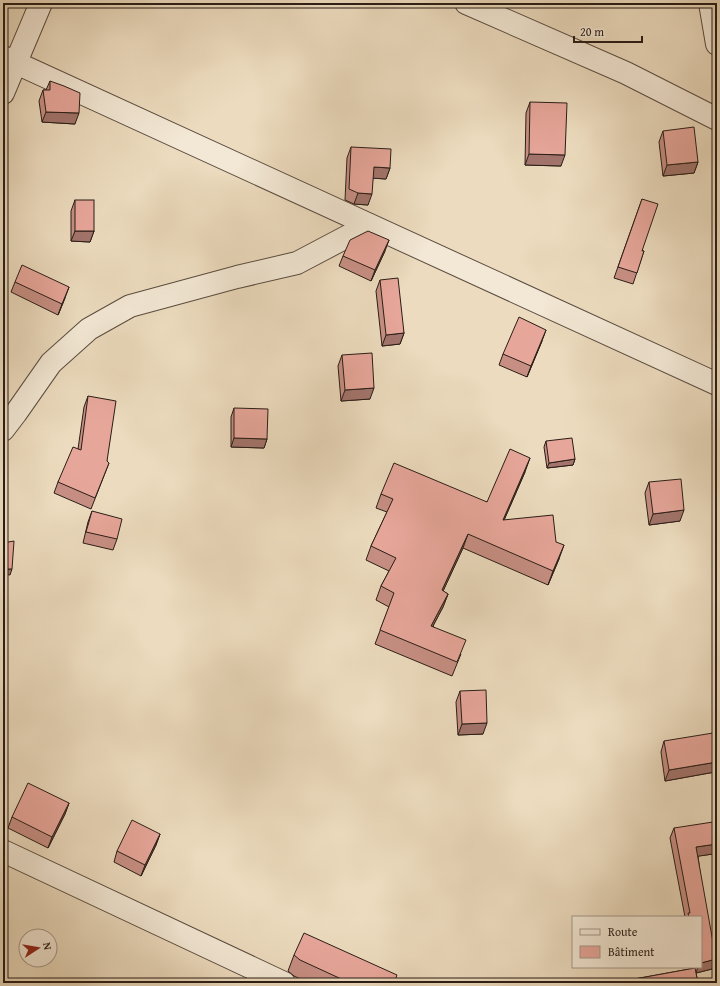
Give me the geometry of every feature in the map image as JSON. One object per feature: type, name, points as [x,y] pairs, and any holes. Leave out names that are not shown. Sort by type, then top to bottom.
[{"type":"street","points":[[3,93],[9,60],[41,3]]},
{"type":"street","points":[[466,3],[626,73],[717,119]]},
{"type":"street","points":[[710,3],[717,44]]},
{"type":"street","points":[[9,60],[717,384]]},
{"type":"street","points":[[3,430],[51,363],[89,329],[130,306],[237,277],[297,263],[369,225]]},
{"type":"street","points":[[3,851],[284,983]]},
{"type":"building","points":[[50,81],[80,93],[79,113],[46,112],[43,90],[50,90]]},
{"type":"building","points":[[530,102],[567,103],[565,155],[529,154]]},
{"type":"building","points":[[694,127],[698,162],[667,165],[663,131]]},
{"type":"building","points":[[351,147],[391,149],[390,168],[374,167],[372,194],[358,193],[349,189]]},
{"type":"building","points":[[642,199],[658,204],[642,251],[644,251],[637,273],[618,267]]},
{"type":"building","points":[[75,200],[94,200],[94,231],[75,231]]},
{"type":"building","points":[[368,231],[389,240],[375,270],[343,256],[350,240]]},
{"type":"building","points":[[22,265],[69,287],[62,304],[15,282]]},
{"type":"building","points":[[398,278],[404,333],[386,335],[380,280]]},
{"type":"building","points":[[519,317],[546,330],[531,366],[503,354]]},
{"type":"building","points":[[372,353],[374,388],[345,390],[342,355]]},
{"type":"building","points":[[88,396],[116,401],[107,461],[109,463],[95,498],[58,482],[73,447],[81,450]]},
{"type":"building","points":[[234,408],[268,409],[267,439],[234,438]]},
{"type":"building","points":[[572,438],[575,459],[549,463],[546,441]]},
{"type":"building","points":[[510,449],[530,458],[503,520],[553,515],[556,542],[564,545],[553,571],[468,534],[442,590],[448,594],[431,626],[466,640],[457,662],[380,630],[394,593],[381,586],[396,558],[371,546],[393,499],[381,494],[394,463],[487,502]]},
{"type":"building","points":[[681,479],[684,510],[653,514],[649,482]]},
{"type":"building","points":[[92,511],[122,519],[117,539],[86,532]]},
{"type":"building","points":[[14,541],[12,569],[3,569],[3,543]]},
{"type":"building","points":[[486,690],[487,723],[462,724],[460,691]]},
{"type":"building","points":[[713,733],[717,752],[717,762],[669,770],[664,741]]},
{"type":"building","points":[[28,783],[69,803],[52,837],[12,817]]},
{"type":"building","points":[[132,820],[160,834],[145,865],[117,851]]},
{"type":"building","points":[[713,822],[717,844],[696,847],[716,959],[702,963],[702,916],[689,916],[688,913],[690,913],[674,828]]},
{"type":"building","points":[[304,933],[397,975],[394,983],[350,983],[300,960],[294,955]]},
{"type":"building","points":[[695,968],[698,983],[629,983],[629,980]]}]
